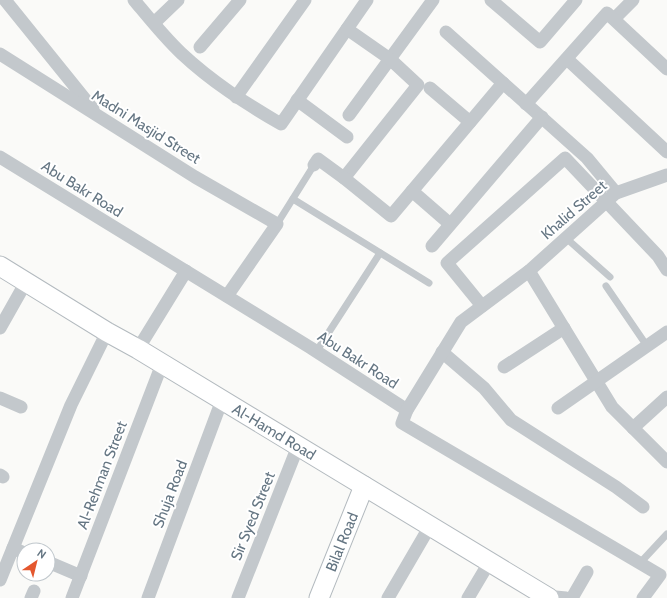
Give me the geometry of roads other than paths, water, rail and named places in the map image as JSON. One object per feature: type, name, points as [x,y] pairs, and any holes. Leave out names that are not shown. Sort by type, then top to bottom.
[{"type":"street","points":[[5,0],[100,117]]},
{"type":"street","points":[[134,0],[180,52],[209,77],[246,104],[281,124],[367,0]]},
{"type":"street","points":[[154,23],[178,0]]},
{"type":"street","points":[[200,47],[240,0]]},
{"type":"street","points":[[236,97],[305,0]]},
{"type":"street","points":[[349,114],[433,0]]},
{"type":"street","points":[[491,0],[540,42],[576,0]]},
{"type":"street","points":[[614,19],[633,0]]},
{"type":"street","points":[[526,104],[607,13],[667,69]]},
{"type":"street","points":[[344,178],[418,85],[390,59],[347,29]]},
{"type":"street","points":[[446,32],[587,158],[616,193]]},
{"type":"street","name":"Madni Masjid Street","points":[[0,54],[195,177],[277,224]]},
{"type":"street","points":[[567,59],[667,152]]},
{"type":"street","points":[[314,165],[318,159],[391,216],[503,83]]},
{"type":"street","points":[[430,88],[470,122]]},
{"type":"street","points":[[298,100],[347,137]]},
{"type":"street","points":[[432,246],[542,117]]},
{"type":"street","name":"Abu Bakr Road","points":[[0,157],[227,296],[407,410]]},
{"type":"street","points":[[482,306],[447,263],[565,158],[658,256],[667,270]]},
{"type":"street","name":"Khalid Street","points":[[442,352],[461,322],[530,271],[616,193],[667,175]]},
{"type":"street","points":[[412,191],[450,224]]},
{"type":"street","points":[[227,296],[277,224]]},
{"type":"street","name":"Al-Hamd Road","points":[[0,266],[546,597]]},
{"type":"street","points":[[138,349],[186,271]]},
{"type":"street","points":[[530,271],[612,407],[667,462]]},
{"type":"street","points":[[0,328],[26,282]]},
{"type":"street","points":[[504,367],[564,328]]},
{"type":"street","points":[[21,542],[71,405],[107,332]]},
{"type":"street","points":[[558,408],[667,332]]},
{"type":"street","points":[[643,507],[611,483],[511,420],[484,388],[442,352],[407,410],[402,423],[664,577],[643,598]]},
{"type":"street","name":"Al-Rehman Street","points":[[72,598],[162,364]]},
{"type":"street","points":[[633,428],[667,397]]},
{"type":"street","points":[[0,398],[21,407]]},
{"type":"street","name":"Shuja Road","points":[[148,598],[222,400]]},
{"type":"street","name":"Sir Syed Street","points":[[238,598],[298,446]]},
{"type":"street","name":"Bilal Road","points":[[319,598],[364,486]]},
{"type":"street","points":[[388,598],[430,526]]},
{"type":"street","points":[[0,580],[16,554]]},
{"type":"street","points":[[468,598],[490,562]]},
{"type":"street","points":[[56,565],[81,576]]},
{"type":"street","points":[[572,598],[587,572]]},
{"type":"street","points":[[546,597],[566,598]]},
{"type":"lane","points":[[277,224],[314,165]]},
{"type":"lane","points":[[293,199],[429,283]]},
{"type":"lane","points":[[566,238],[610,277]]},
{"type":"lane","points":[[316,352],[380,253]]},
{"type":"lane","points":[[606,286],[647,346]]},
{"type":"lane","points":[[640,562],[667,534]]}]
